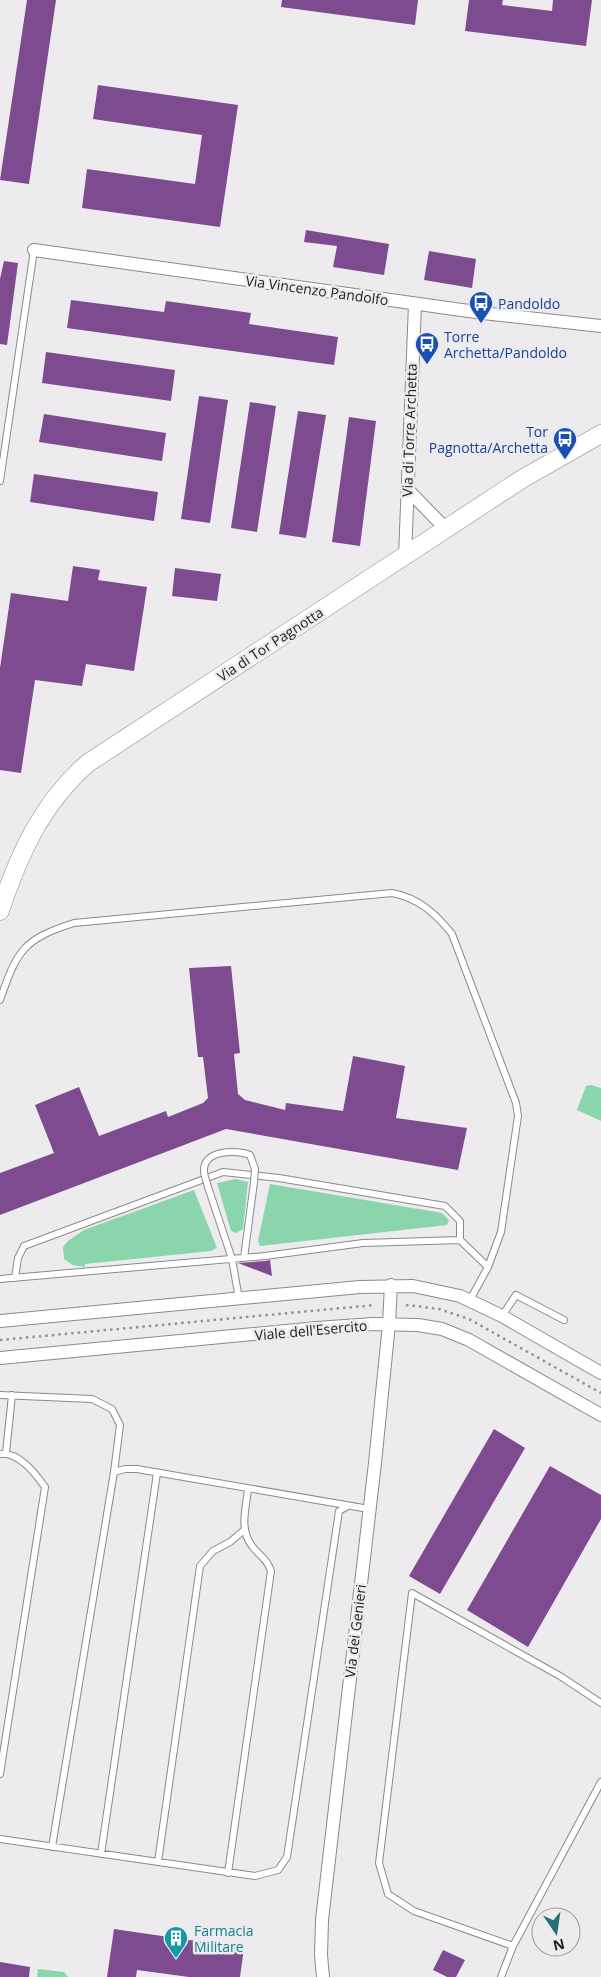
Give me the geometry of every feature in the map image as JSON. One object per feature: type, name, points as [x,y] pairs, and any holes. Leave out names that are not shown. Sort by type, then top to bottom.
[{"type":"street","name":"Via Vincenzo Pandolfo","points":[[34,250],[415,304],[601,326]]},
{"type":"street","name":"Via di Torre Archetta","points":[[405,556],[415,304]]},
{"type":"street","name":"Via di Tor Pagnotta","points":[[0,911],[20,856],[35,825],[57,794],[77,772],[134,732],[522,479],[601,434]]},
{"type":"street","points":[[407,489],[446,529]]},
{"type":"street","points":[[0,1321],[391,1285],[437,1289],[470,1300],[502,1316],[601,1373]]},
{"type":"street","name":"Via dei Genieri","points":[[323,1977],[320,1955],[322,1920],[390,1324],[391,1285]]},
{"type":"street","name":"Viale dell'Esercito","points":[[0,1358],[317,1328],[390,1324],[434,1327],[461,1336],[601,1415]]},
{"type":"lane","points":[[0,480],[3,441],[34,250]]},
{"type":"lane","points":[[0,1000],[13,963],[30,942],[52,930],[74,923],[392,893],[406,896],[419,903],[437,916],[452,934],[518,1116],[501,1232],[488,1266],[470,1300]]},
{"type":"lane","points":[[239,1299],[232,1259],[204,1171],[208,1160],[224,1152],[241,1151],[250,1155],[255,1169],[244,1258]]},
{"type":"lane","points":[[15,1278],[18,1258],[24,1246],[223,1172],[279,1178],[445,1206],[460,1221],[460,1240]]},
{"type":"lane","points":[[0,1279],[244,1258],[363,1243],[460,1240],[488,1266]]},
{"type":"lane","points":[[502,1316],[516,1295],[564,1320]]},
{"type":"lane","points":[[0,1395],[92,1399],[112,1409],[120,1425],[114,1472],[52,1847]]},
{"type":"lane","points":[[0,1774],[45,1487],[30,1467],[3,1454],[12,1395]]},
{"type":"lane","points":[[114,1472],[129,1469],[157,1473],[369,1509]]},
{"type":"lane","points":[[101,1854],[157,1473]]},
{"type":"lane","points":[[228,1873],[271,1571],[267,1559],[253,1547],[243,1531],[248,1489]]},
{"type":"lane","points":[[0,1839],[228,1873],[255,1876],[278,1870],[287,1858],[339,1511],[348,1506]]},
{"type":"lane","points":[[158,1862],[200,1566],[213,1551],[230,1542],[243,1531]]},
{"type":"lane","points":[[513,1946],[414,1911],[388,1894],[379,1863],[412,1594],[560,1676],[601,1703]]},
{"type":"lane","points":[[501,1977],[513,1946],[601,1782]]},
{"type":"path","points":[[406,1304],[439,1309],[468,1319],[601,1393]]},
{"type":"path","name":"Viale dell'Esercito","points":[[0,1340],[375,1305]]},
{"type":"green space","points":[[591,1085],[601,1088],[601,1121],[577,1110],[586,1086]]},
{"type":"green space","points":[[236,1179],[248,1182],[243,1229],[236,1233],[231,1231],[217,1183]]},
{"type":"green space","points":[[270,1184],[442,1213],[449,1220],[447,1225],[260,1246],[258,1241]]},
{"type":"green space","points":[[194,1190],[217,1248],[211,1251],[85,1264],[85,1267],[73,1265],[64,1259],[63,1247],[68,1241],[84,1230]]},
{"type":"green space","points":[[38,1969],[64,1972],[68,1977],[37,1977]]},
{"type":"building","points":[[27,0],[56,0],[29,184],[0,180]]},
{"type":"building","points":[[282,0],[418,0],[415,25],[281,7]]},
{"type":"building","points":[[469,0],[503,0],[502,5],[552,11],[553,0],[592,0],[586,46],[465,31]]},
{"type":"building","points":[[98,85],[238,105],[220,227],[82,208],[87,169],[195,184],[202,135],[93,119]]},
{"type":"building","points":[[306,230],[389,244],[384,275],[333,267],[337,246],[304,242]]},
{"type":"building","points":[[429,251],[476,259],[472,288],[424,280]]},
{"type":"building","points":[[4,261],[18,263],[7,345],[0,344],[0,279]]},
{"type":"building","points":[[71,300],[164,312],[166,301],[251,313],[249,324],[338,337],[334,365],[67,328]]},
{"type":"building","points":[[46,352],[175,370],[171,401],[42,383]]},
{"type":"building","points":[[199,396],[228,400],[210,523],[181,519]]},
{"type":"building","points":[[250,402],[276,406],[257,532],[231,528]]},
{"type":"building","points":[[298,411],[326,415],[306,538],[279,534]]},
{"type":"building","points":[[44,414],[166,433],[162,461],[39,442]]},
{"type":"building","points":[[349,417],[376,421],[360,546],[332,542]]},
{"type":"building","points":[[34,474],[158,492],[154,521],[30,502]]},
{"type":"building","points":[[73,566],[100,570],[98,580],[147,587],[134,671],[86,664],[82,686],[35,680],[21,773],[0,770],[0,668],[11,593],[68,601]]},
{"type":"building","points":[[175,568],[221,574],[217,601],[172,596]]},
{"type":"building","points":[[231,966],[240,1053],[234,1054],[238,1094],[245,1100],[285,1110],[286,1103],[343,1111],[353,1056],[405,1066],[396,1118],[467,1128],[458,1170],[226,1129],[0,1215],[0,1173],[54,1153],[35,1105],[79,1087],[99,1136],[166,1111],[168,1117],[203,1103],[208,1098],[203,1057],[198,1057],[189,968]]},
{"type":"building","points":[[270,1260],[272,1276],[238,1263],[265,1261]]},
{"type":"building","points":[[494,1429],[525,1448],[440,1594],[409,1576]]},
{"type":"building","points":[[550,1466],[601,1495],[601,1519],[528,1647],[467,1610]]},
{"type":"building","name":"Farmacia Militare","points":[[114,1929],[244,1948],[240,1977],[189,1977],[137,1970],[136,1977],[107,1977]]},
{"type":"building","points":[[443,1950],[465,1960],[456,1977],[447,1977],[433,1970]]},
{"type":"building","points":[[0,1962],[30,1967],[29,1977],[0,1977]]},
{"type":"place","name":"Pandoldo","points":[[481,324]]},
{"type":"place","name":"Torre Archetta/Pandoldo","points":[[427,365]]},
{"type":"place","name":"Tor Pagnotta/Archetta","points":[[565,460]]},
{"type":"place","name":"Farmacia Militare","points":[[176,1959]]}]
